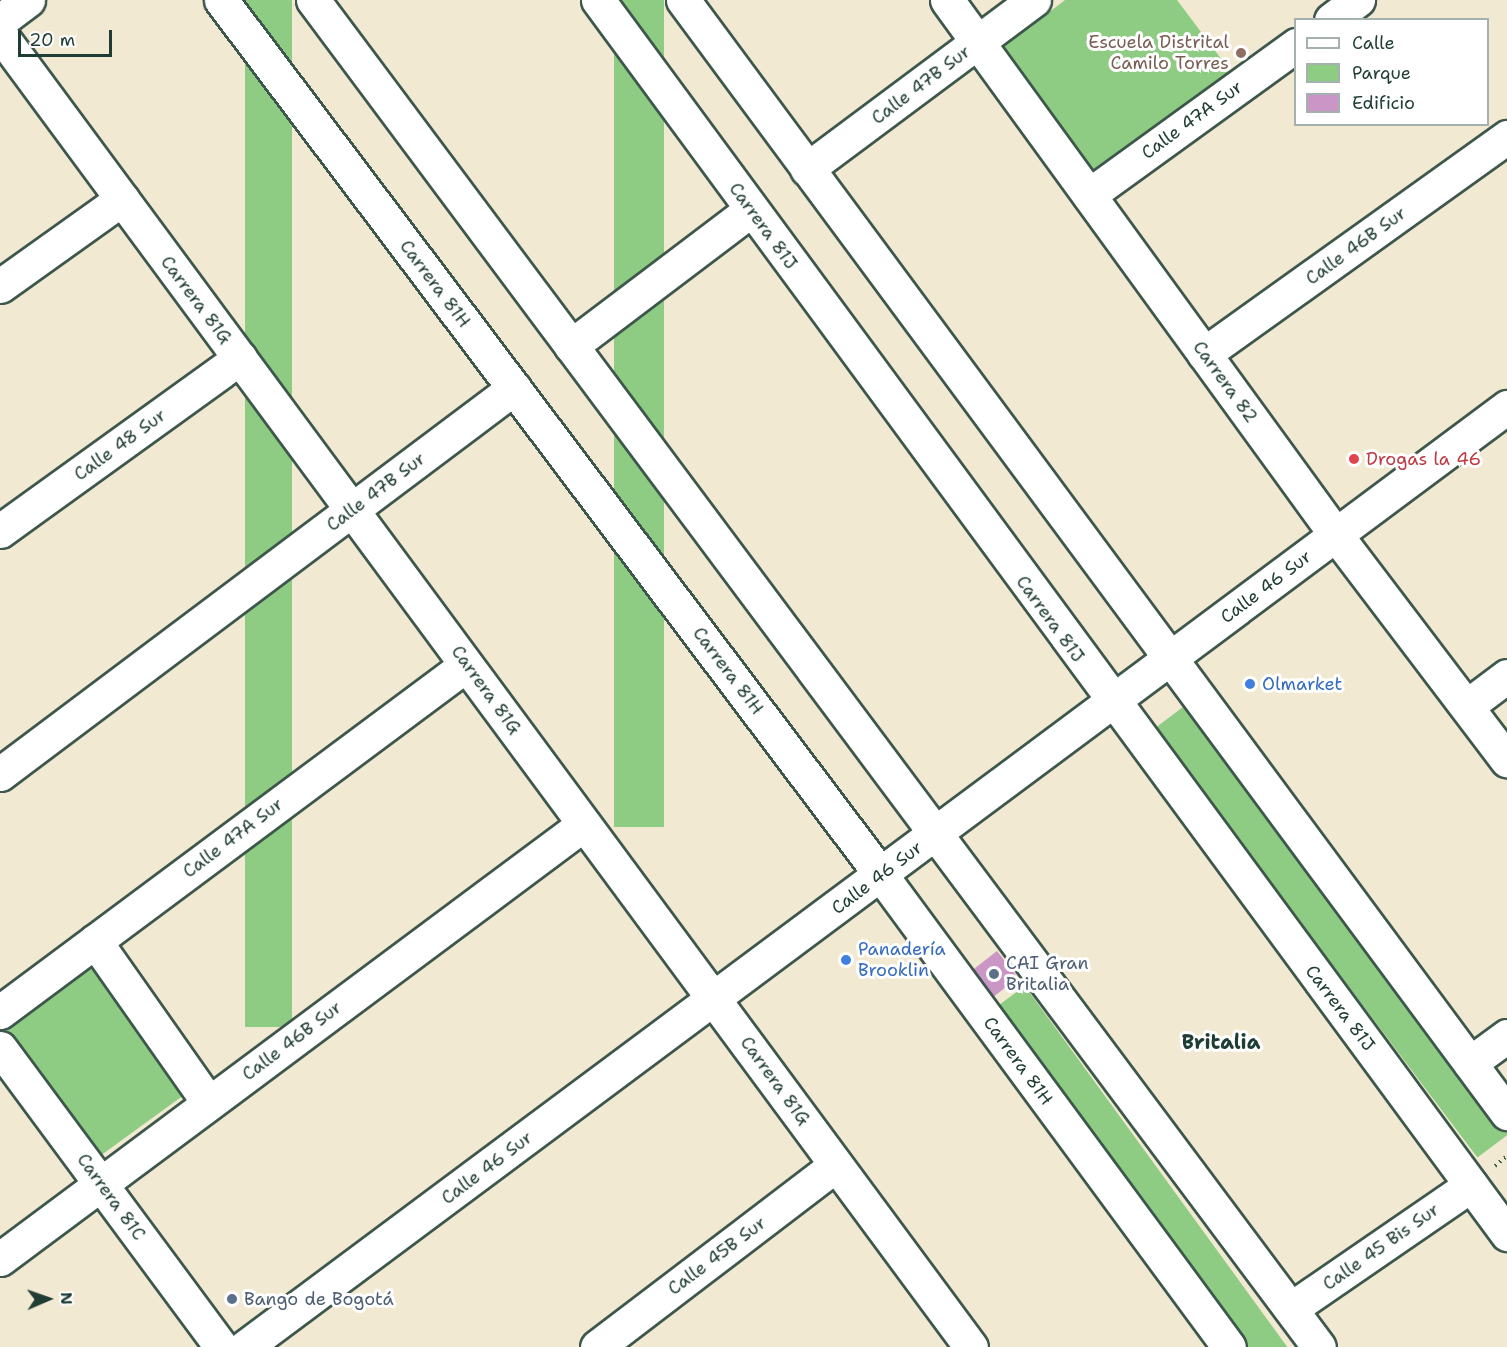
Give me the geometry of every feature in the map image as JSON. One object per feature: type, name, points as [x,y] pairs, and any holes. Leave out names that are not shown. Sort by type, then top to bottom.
[{"type":"street","points":[[0,21],[28,0]]},
{"type":"street","name":"Carrera 81H","points":[[221,0],[881,875],[1229,1347]]},
{"type":"street","points":[[313,0],[934,835],[1292,1308],[1319,1347]]},
{"type":"street","name":"Carrera 81J","points":[[598,0],[1112,702],[1507,1234]]},
{"type":"street","points":[[683,0],[1507,1113]]},
{"type":"street","name":"Carrera 82","points":[[947,0],[1336,535],[1507,760]]},
{"type":"street","name":"Calle 47B Sur","points":[[807,169],[1034,0]]},
{"type":"street","points":[[1334,18],[1358,0]]},
{"type":"street","name":"Carrera 81G","points":[[0,34],[836,1165],[957,1342]]},
{"type":"street","name":"Calle 47A Sur","points":[[1089,195],[1294,46]]},
{"type":"street","name":"Calle 46B Sur","points":[[1204,354],[1507,137]]},
{"type":"street","points":[[0,286],[122,199]]},
{"type":"street","points":[[571,346],[751,210]]},
{"type":"street","name":"Calle 48 Sur","points":[[0,531],[240,358]]},
{"type":"street","name":"Calle 47B Sur","points":[[0,774],[514,388]]},
{"type":"street","name":"Calle 46 Sur","points":[[246,1347],[1507,407]]},
{"type":"street","name":"Calle 47A Sur","points":[[0,1012],[466,665]]},
{"type":"street","points":[[1467,706],[1507,676]]},
{"type":"street","name":"Calle 46B Sur","points":[[0,1259],[584,824]]},
{"type":"street","points":[[95,941],[210,1103]]},
{"type":"street","points":[[1470,1063],[1507,1036]]},
{"type":"street","name":"Carrera 81C","points":[[0,1048],[221,1347]]},
{"type":"street","name":"Calle 45B Sur","points":[[597,1347],[836,1165]]},
{"type":"street","name":"Calle 45 Bis Sur","points":[[1292,1308],[1471,1185]]},
{"type":"green space","points":[[245,0],[292,0],[292,1027],[245,1027]]},
{"type":"green space","points":[[614,0],[664,0],[664,827],[614,827]]},
{"type":"green space","points":[[1065,0],[1177,0],[1234,76],[1090,182],[996,53]]},
{"type":"green space","points":[[1187,704],[1507,1129],[1507,1135],[1477,1158],[1154,729]]},
{"type":"green space","points":[[90,963],[185,1094],[99,1157],[3,1026]]},
{"type":"green space","points":[[1025,986],[1287,1347],[1245,1347],[997,1006]]},
{"type":"building","name":"CAI Gran Britalia","points":[[997,951],[1018,978],[992,998],[971,971]]},
{"type":"place","name":"Escuela Distrital Camilo Torres","points":[[1241,53]]},
{"type":"place","name":"Drogas la 46","points":[[1354,459]]},
{"type":"place","name":"Olmarket","points":[[1250,684]]},
{"type":"place","name":"Panadería Brooklin","points":[[846,960]]},
{"type":"place","name":"CAI Gran Britalia","points":[[994,974]]},
{"type":"place","name":"Bango de Bogotá","points":[[232,1299]]},
{"type":"district","name":"Britalia","points":[[1221,1042]]}]
